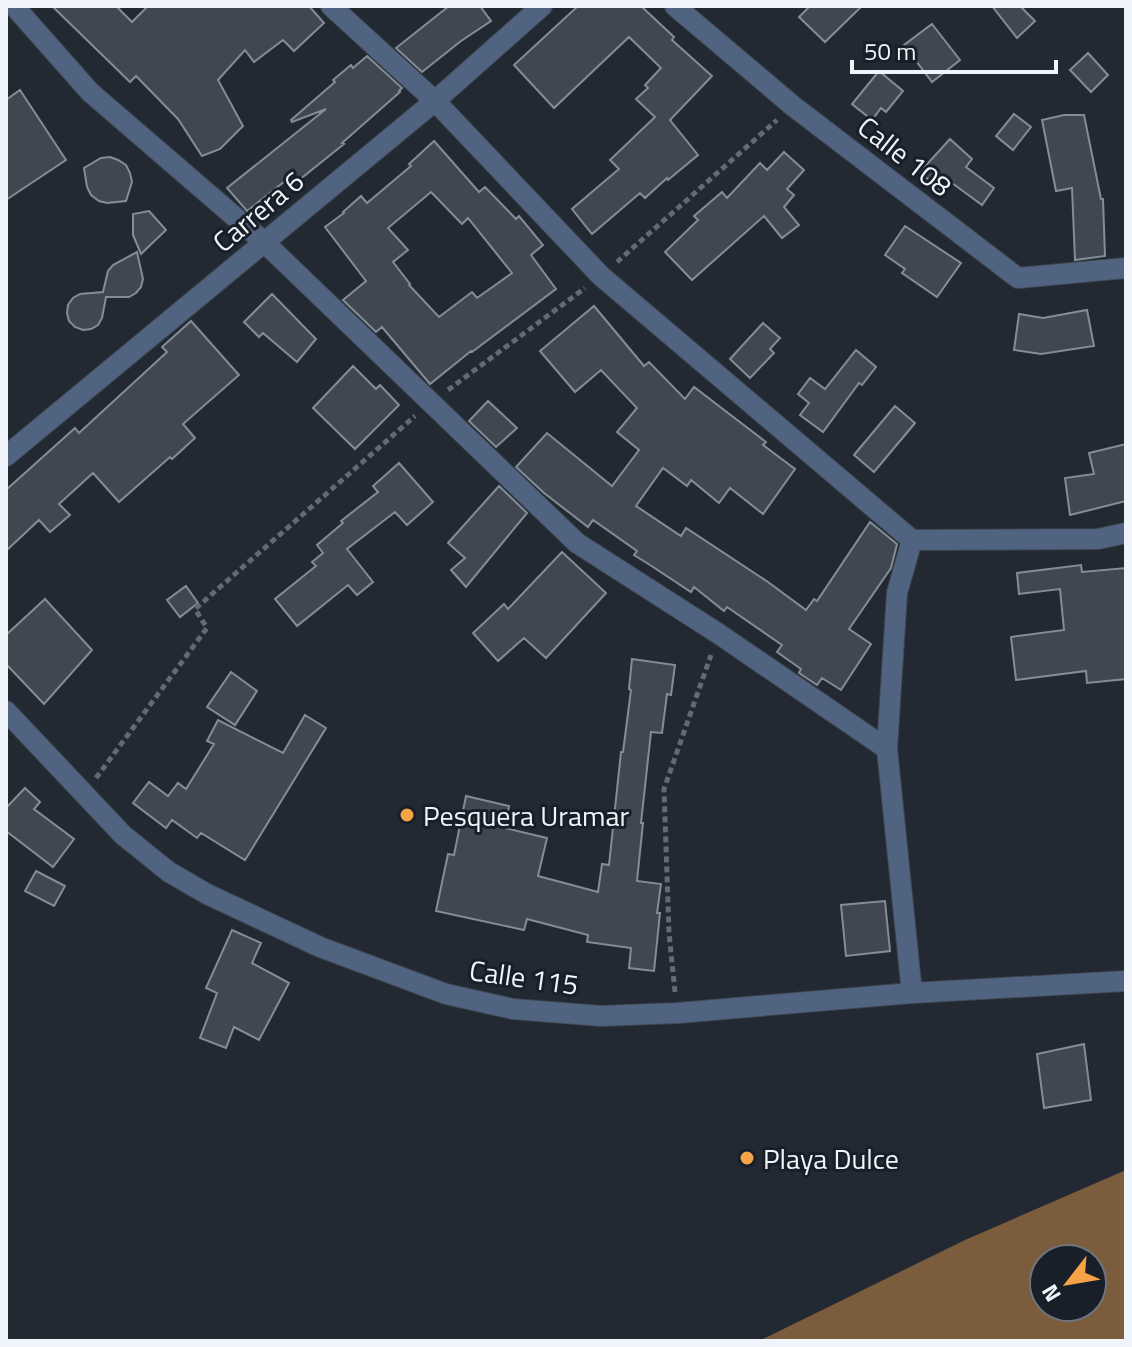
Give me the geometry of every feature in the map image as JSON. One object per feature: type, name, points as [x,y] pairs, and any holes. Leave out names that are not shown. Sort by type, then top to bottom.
[{"type":"street","points":[[14,6],[90,92],[264,242],[577,543],[719,634],[887,749]]},
{"type":"street","points":[[331,6],[435,101],[601,276],[912,540],[1098,539],[1126,533]]},
{"type":"street","name":"Carrera 6","points":[[6,456],[435,101],[542,6]]},
{"type":"street","name":"Calle 108","points":[[675,6],[793,106],[1018,278],[1126,268]]},
{"type":"street","points":[[912,540],[897,593],[887,749],[912,993]]},
{"type":"street","name":"Calle 115","points":[[6,711],[123,835],[169,872],[207,894],[320,947],[446,994],[513,1009],[601,1016],[1126,981]]},
{"type":"path","points":[[83,795],[207,628],[195,609],[431,402],[601,276],[793,106]]},
{"type":"path","points":[[678,1013],[669,933],[664,789],[719,634]]},
{"type":"shaded area","points":[[1126,1170],[1126,1341],[759,1341],[965,1240]]},
{"type":"building","points":[[52,6],[116,6],[132,22],[148,6],[309,6],[324,23],[294,51],[283,40],[254,62],[245,50],[218,80],[243,126],[220,149],[202,156],[178,119],[136,76],[130,82]]},
{"type":"building","points":[[449,6],[480,6],[491,21],[422,72],[396,48]]},
{"type":"building","points":[[578,6],[641,6],[674,37],[672,40],[712,76],[670,120],[698,155],[645,198],[640,193],[592,234],[572,209],[619,169],[610,160],[655,117],[636,99],[648,88],[645,85],[661,68],[629,37],[554,108],[514,65]]},
{"type":"building","points":[[810,6],[862,6],[825,42],[799,17]]},
{"type":"building","points":[[992,6],[1020,6],[1035,21],[1017,38]]},
{"type":"building","points":[[932,24],[960,60],[932,82],[904,45]]},
{"type":"building","points":[[1088,53],[1108,75],[1091,92],[1070,70]]},
{"type":"building","points":[[367,56],[402,88],[400,92],[344,144],[294,184],[289,178],[247,211],[227,188],[326,109],[291,120],[335,82],[333,80]]},
{"type":"building","points":[[879,71],[903,91],[886,112],[881,108],[872,120],[852,104]]},
{"type":"building","points":[[20,90],[66,160],[6,200],[6,100]]},
{"type":"building","points":[[1014,114],[1031,127],[1013,150],[996,136]]},
{"type":"building","points":[[1084,115],[1103,199],[1105,256],[1075,260],[1072,188],[1056,191],[1042,120]]},
{"type":"building","points":[[950,139],[972,159],[966,167],[994,188],[982,205],[952,183],[943,193],[920,172]]},
{"type":"building","points":[[434,141],[479,192],[485,187],[516,219],[519,216],[543,245],[531,255],[556,289],[430,384],[382,327],[376,332],[343,300],[366,281],[325,227],[361,196],[367,203],[411,166],[409,164]],"holes":[[[431,192],[462,224],[468,218],[512,273],[477,298],[472,292],[439,317],[409,285],[393,262],[408,250],[388,228]]]},
{"type":"building","points":[[784,152],[804,170],[787,189],[794,195],[784,207],[799,225],[782,238],[764,216],[692,280],[665,252],[698,220],[694,216],[722,192],[727,198],[760,163],[767,170]]},
{"type":"building","points":[[110,157],[126,165],[130,173],[132,182],[126,201],[99,201],[87,187],[84,168],[101,158]]},
{"type":"building","points":[[149,211],[166,230],[141,254],[133,235],[133,214]]},
{"type":"building","points":[[905,226],[961,263],[937,297],[902,273],[905,269],[885,255]]},
{"type":"building","points":[[137,252],[143,279],[141,287],[129,297],[106,297],[98,325],[83,330],[75,327],[67,313],[73,298],[80,294],[103,292],[108,271],[113,265]]},
{"type":"building","points":[[272,294],[316,339],[297,362],[263,333],[259,337],[244,322]]},
{"type":"building","points":[[594,306],[644,366],[649,362],[685,399],[694,387],[766,442],[763,445],[795,469],[763,514],[730,488],[719,503],[691,480],[687,486],[663,468],[636,506],[681,536],[686,528],[806,610],[814,599],[817,601],[870,522],[897,544],[891,568],[849,629],[871,644],[841,690],[822,678],[817,685],[799,673],[801,669],[777,652],[782,645],[727,607],[724,611],[694,587],[691,592],[634,555],[637,551],[593,520],[588,527],[516,467],[547,433],[612,486],[639,450],[617,432],[637,408],[601,370],[575,392],[540,351]]},
{"type":"building","points":[[1087,310],[1094,346],[1041,354],[1014,350],[1019,314],[1043,318]]},
{"type":"building","points":[[191,321],[239,375],[183,424],[195,438],[119,502],[93,473],[59,504],[70,515],[50,532],[39,520],[6,551],[6,490],[75,428],[79,433],[167,352],[162,347]]},
{"type":"building","points":[[763,323],[780,338],[770,349],[774,353],[750,378],[730,359]]},
{"type":"building","points":[[856,350],[876,367],[862,385],[859,383],[823,432],[800,415],[809,403],[798,394],[810,378],[825,389]]},
{"type":"building","points":[[353,366],[376,389],[380,385],[399,405],[355,449],[313,408]]},
{"type":"building","points":[[488,401],[517,428],[496,447],[469,421]]},
{"type":"building","points":[[895,406],[915,423],[874,472],[854,455]]},
{"type":"building","points":[[1126,444],[1126,501],[1070,515],[1065,478],[1094,474],[1089,453]]},
{"type":"building","points":[[399,463],[433,502],[407,525],[395,512],[347,549],[373,582],[357,595],[348,585],[297,626],[275,599],[316,566],[312,562],[323,553],[317,545],[378,492],[373,486]]},
{"type":"building","points":[[499,486],[527,513],[466,587],[451,570],[465,558],[448,543]]},
{"type":"building","points":[[562,552],[606,593],[546,658],[524,638],[498,661],[473,633],[504,604],[508,609]]},
{"type":"building","points":[[1081,565],[1082,572],[1126,568],[1126,679],[1087,683],[1086,671],[1016,680],[1011,637],[1064,630],[1060,589],[1019,594],[1017,573]]},
{"type":"building","points":[[186,586],[198,603],[180,617],[167,600]]},
{"type":"building","points":[[45,599],[92,650],[44,704],[6,664],[6,635]]},
{"type":"building","points":[[632,659],[675,665],[671,695],[667,694],[662,733],[651,732],[637,881],[661,884],[654,971],[629,968],[631,948],[587,942],[588,935],[527,919],[524,930],[436,911],[448,854],[454,855],[466,796],[509,806],[505,828],[547,838],[538,876],[598,892],[602,864],[609,865],[631,690]]},
{"type":"building","points":[[231,672],[257,691],[235,725],[207,707]]},
{"type":"building","points":[[305,715],[326,728],[245,860],[201,833],[197,838],[172,820],[166,828],[133,803],[149,782],[168,796],[178,783],[186,789],[214,744],[207,741],[218,720],[283,753]]},
{"type":"building","points":[[25,788],[40,802],[34,809],[74,839],[53,867],[6,831],[6,808]]},
{"type":"building","points":[[36,871],[65,886],[54,906],[25,891]]},
{"type":"building","points":[[885,901],[890,951],[846,956],[841,905]]},
{"type":"building","points":[[232,930],[261,943],[252,963],[289,983],[259,1040],[234,1027],[226,1048],[200,1038],[217,993],[206,988]]},
{"type":"building","points":[[1084,1044],[1091,1100],[1044,1108],[1037,1054]]},
{"type":"place","name":"Pesquera Uramar","points":[[407,815]]},
{"type":"place","name":"Playa Dulce","points":[[747,1158]]}]
